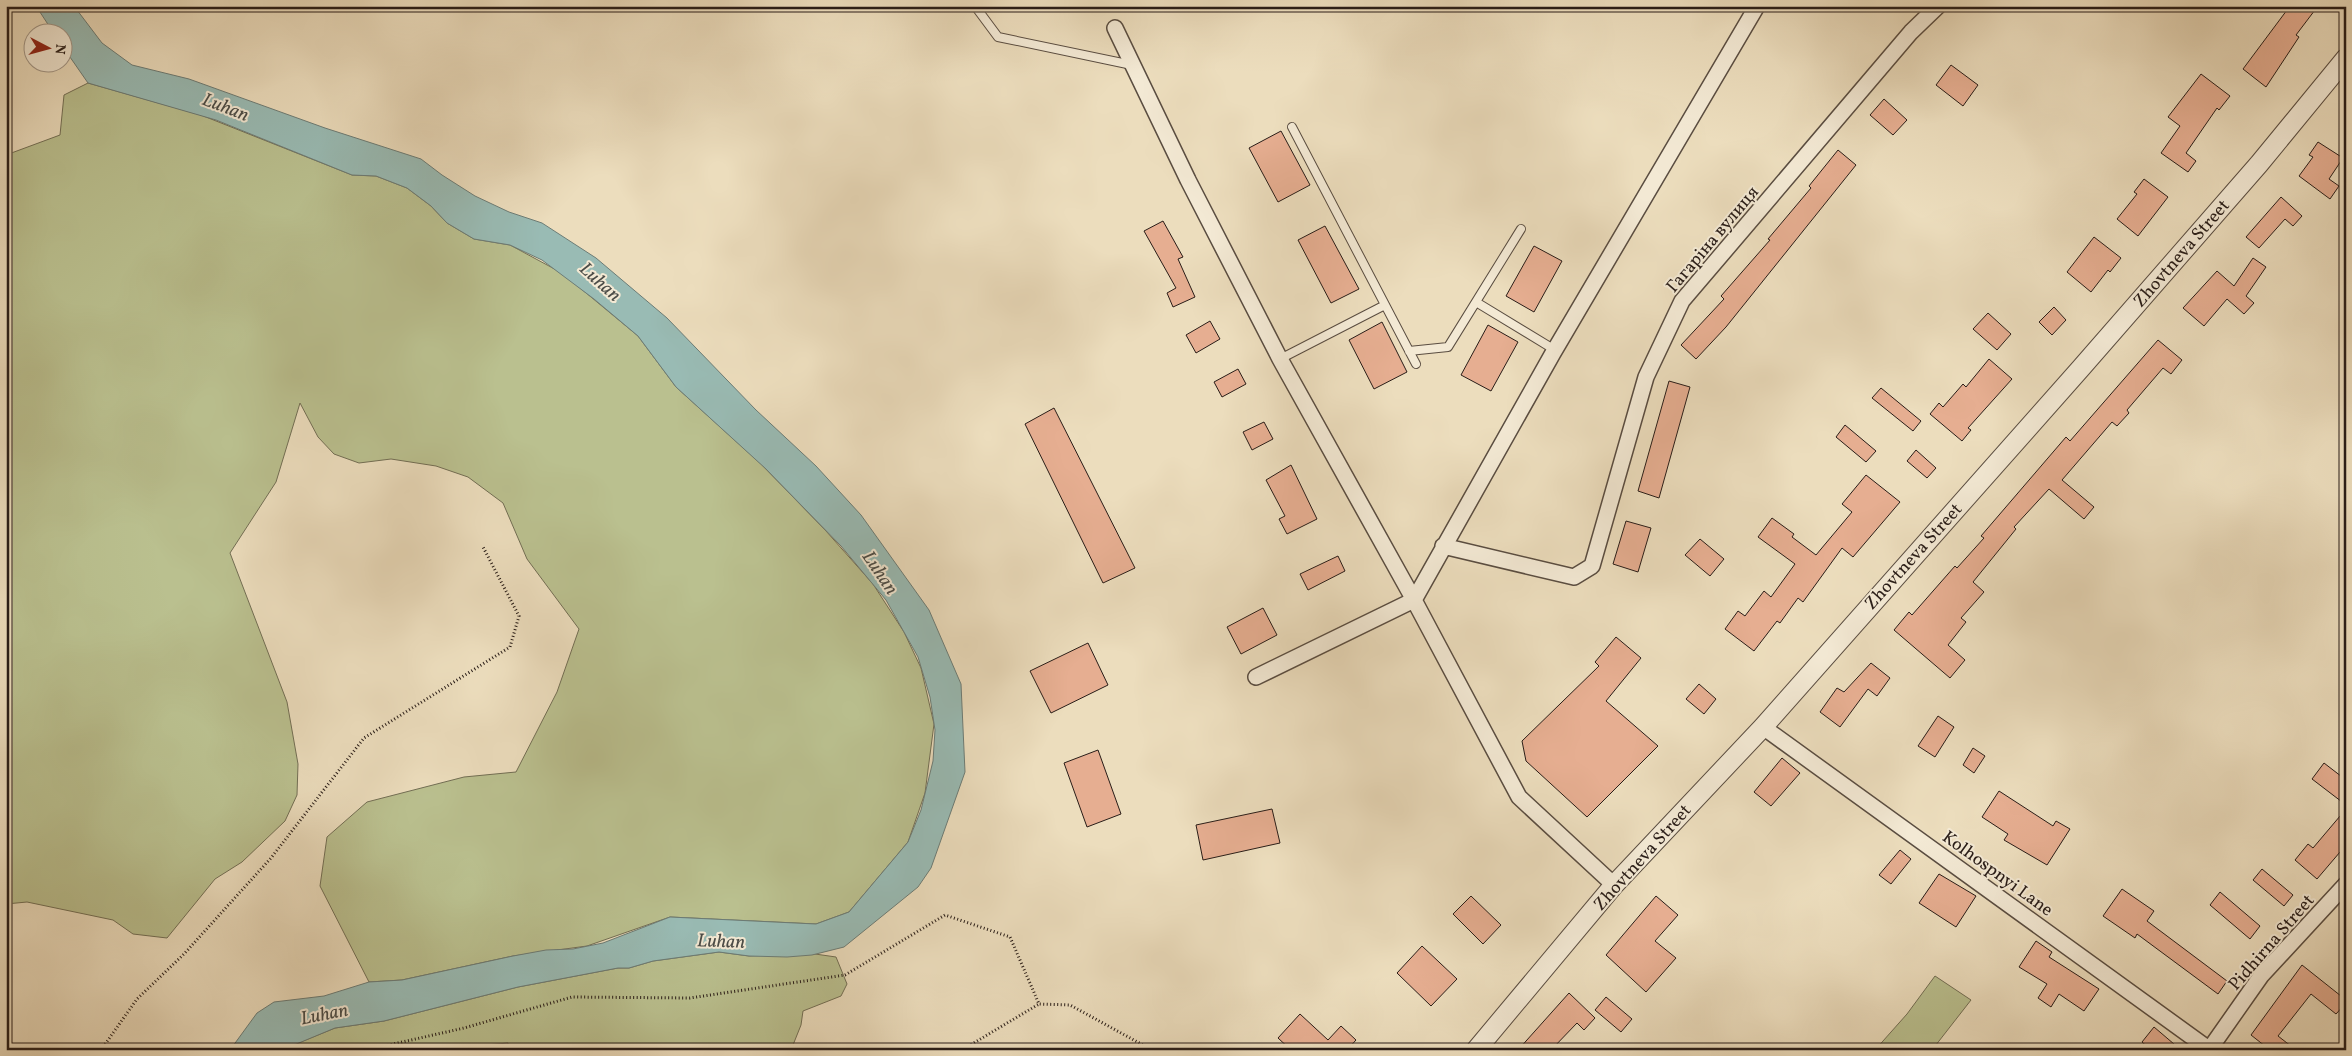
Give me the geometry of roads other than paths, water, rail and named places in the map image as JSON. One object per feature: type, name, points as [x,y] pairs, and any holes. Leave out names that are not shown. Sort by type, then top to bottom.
[{"type":"street","points":[[1256,677],[1414,600],[1555,350],[1757,6]]},
{"type":"street","name":"Гагаріна вулиця","points":[[1443,546],[1574,577],[1592,566],[1646,377],[1682,301],[1911,32],[1938,6]]},
{"type":"street","points":[[1115,28],[1188,180],[1280,359],[1414,600],[1518,796],[1614,885]]},
{"type":"street","name":"Zhovtneva Street","points":[[1476,1050],[1614,885],[1763,727],[2246,178],[2346,58]]},
{"type":"street","name":"Kolhospnyi Lane","points":[[1763,727],[2209,1050]]},
{"type":"street","name":"Pidhirna Street","points":[[2209,1050],[2261,976],[2346,884]]},
{"type":"lane","points":[[975,6],[998,37],[1133,65]]},
{"type":"lane","points":[[1292,127],[1416,364]]},
{"type":"lane","points":[[1409,351],[1448,347],[1521,229]]},
{"type":"lane","points":[[1476,302],[1555,350]]},
{"type":"lane","points":[[1280,359],[1385,305]]},
{"type":"water","name":"Luhan","points":[[36,6],[74,6],[102,43],[132,65],[189,79],[325,128],[421,159],[475,196],[509,212],[542,223],[596,258],[667,318],[756,410],[816,466],[861,515],[929,610],[961,684],[965,772],[931,868],[918,887],[844,947],[812,955],[787,957],[749,956],[719,952],[653,961],[629,968],[618,968],[518,987],[384,1021],[335,1028],[282,1050],[230,1050],[257,1013],[274,1002],[324,996],[369,982],[402,980],[546,950],[573,949],[603,943],[670,917],[816,924],[849,912],[908,842],[921,810],[933,761],[935,730],[930,697],[918,657],[886,600],[841,546],[766,469],[676,387],[638,336],[594,299],[542,260],[510,245],[474,239],[447,223],[431,206],[407,188],[376,176],[352,175],[216,120],[88,83],[72,60],[72,22],[46,22]]}]
